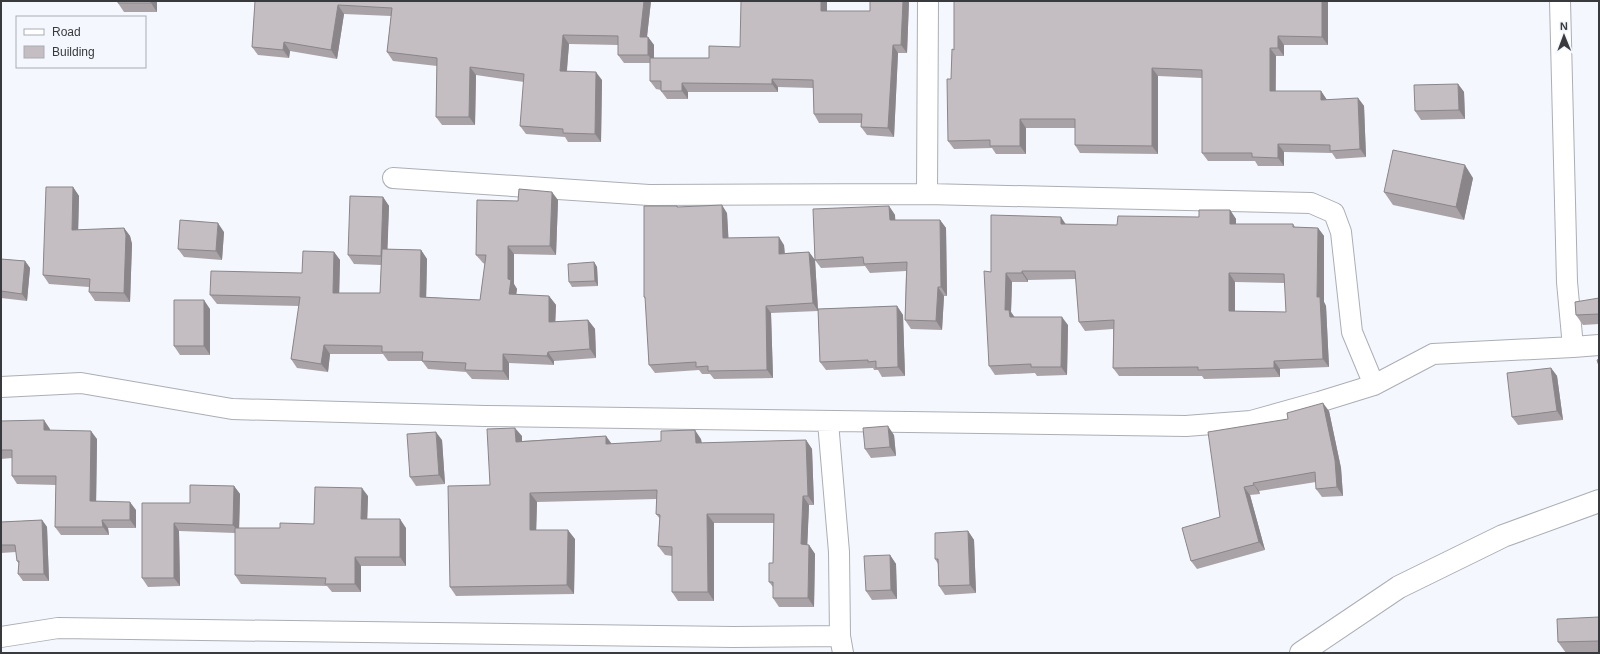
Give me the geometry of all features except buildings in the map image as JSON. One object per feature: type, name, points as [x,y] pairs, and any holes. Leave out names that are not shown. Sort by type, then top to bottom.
[{"type":"main road","points":[[1302,653],[1399,587],[1503,536],[1599,502]]},
{"type":"street","points":[[927,194],[928,1]]},
{"type":"street","points":[[1560,1],[1567,282],[1573,348]]},
{"type":"street","points":[[394,178],[649,195],[927,194],[1311,203],[1334,213],[1341,232],[1352,332],[1374,385]]},
{"type":"street","points":[[1,387],[81,383],[232,409],[493,417],[1186,426],[1251,421],[1374,385],[1433,354],[1573,348],[1599,344]]},
{"type":"street","points":[[1,637],[58,628],[841,644],[839,552],[828,422]]}]
